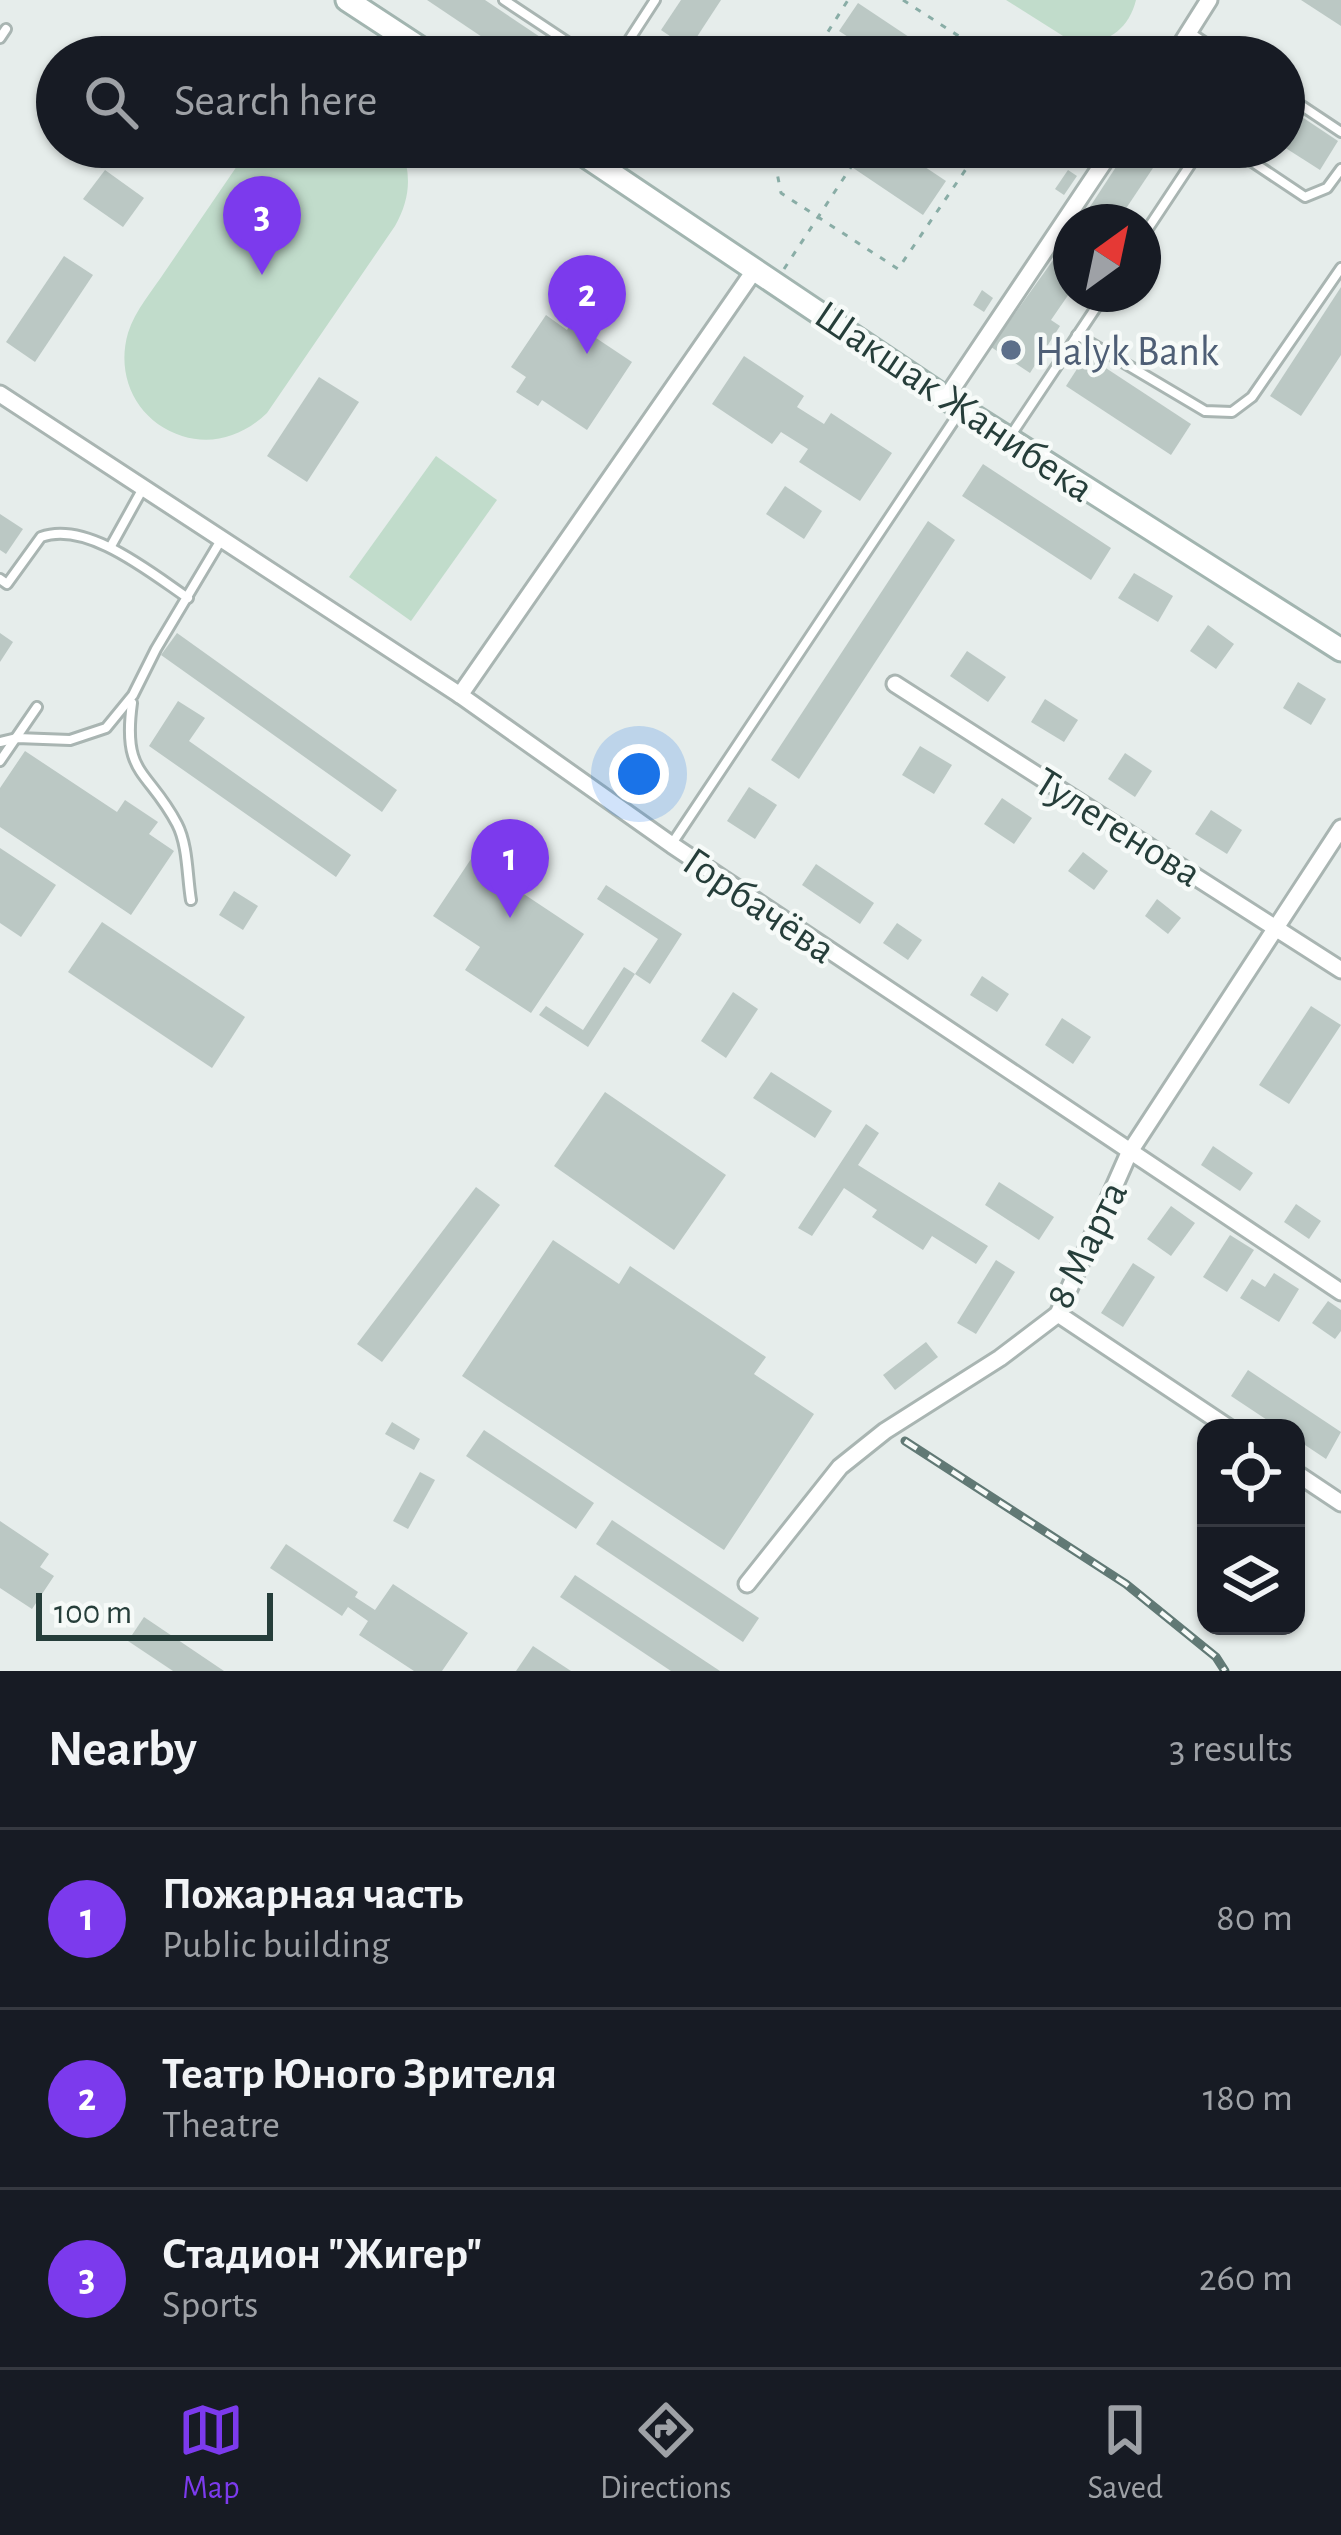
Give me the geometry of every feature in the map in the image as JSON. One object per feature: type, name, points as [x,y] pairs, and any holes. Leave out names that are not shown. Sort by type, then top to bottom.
[{"type":"main road","points":[[349,0],[403,36]]},
{"type":"main road","name":"Шакшак Жанибека","points":[[604,168],[1009,439],[1341,650]]},
{"type":"street","points":[[1186,36],[1209,0]]},
{"type":"street","points":[[954,403],[1101,168]]},
{"type":"street","points":[[460,694],[756,268]]},
{"type":"street","name":"Горбачёва","points":[[0,394],[460,694],[672,844],[1341,1292]]},
{"type":"street","name":"Тулегенова","points":[[895,684],[1341,970]]},
{"type":"street","name":"8 Марта","points":[[747,1584],[840,1467],[885,1431],[1000,1358],[1058,1314],[1129,1154],[1341,828]]},
{"type":"street","points":[[1058,1314],[1216,1419]]},
{"type":"street","points":[[1305,1479],[1341,1503]]},
{"type":"lane","points":[[505,0],[559,36]]},
{"type":"lane","points":[[632,36],[655,0]]},
{"type":"lane","points":[[1189,32],[1195,36]]},
{"type":"lane","points":[[1305,108],[1341,132]]},
{"type":"lane","points":[[1161,209],[1188,168]]},
{"type":"lane","points":[[1262,168],[1305,197],[1327,188],[1339,175]]},
{"type":"lane","points":[[1077,335],[1205,410],[1232,412],[1252,397],[1341,268]]},
{"type":"lane","points":[[1009,439],[1093,312]]},
{"type":"lane","points":[[672,844],[954,403]]},
{"type":"lane","points":[[111,546],[143,488]]},
{"type":"lane","points":[[0,579],[7,584],[31,548],[52,533],[111,546],[188,598]]},
{"type":"lane","points":[[0,742],[70,740],[106,728],[133,695],[155,649],[222,539]]},
{"type":"lane","points":[[133,695],[129,750],[142,778],[180,829],[191,900]]},
{"type":"lane","points":[[0,761],[37,707]]},
{"type":"path","points":[[825,36],[848,0]]},
{"type":"path","points":[[903,0],[959,36]]},
{"type":"path","points":[[777,168],[782,193],[898,269],[967,168]]},
{"type":"path","points":[[776,281],[850,168]]},
{"type":"green space","points":[[1006,0],[1136,0],[1127,21],[1110,36],[1063,36]]},
{"type":"green space","points":[[236,168],[407,168],[406,197],[395,226],[267,413],[249,427],[228,436],[194,439],[167,429],[142,409],[128,382],[125,350],[145,300]]},
{"type":"green space","points":[[436,456],[497,500],[411,621],[349,577]]},
{"type":"building","points":[[427,0],[485,0],[539,36],[481,36]]},
{"type":"building","points":[[681,0],[721,0],[697,36],[670,36],[661,30]]},
{"type":"building","points":[[1301,0],[1341,0],[1341,26]]},
{"type":"building","points":[[858,3],[908,36],[847,36],[839,31]]},
{"type":"building","points":[[1305,119],[1338,141],[1320,170],[1305,160]]},
{"type":"building","points":[[853,168],[926,168],[946,181],[923,215]]},
{"type":"building","points":[[1115,168],[1153,168],[1129,204],[1092,204]]},
{"type":"building","points":[[105,170],[144,198],[123,227],[83,199]]},
{"type":"building","points":[[1068,170],[1077,176],[1064,195],[1055,189]]},
{"type":"building","points":[[64,256],[93,275],[35,362],[6,342]]},
{"type":"building","points":[[1053,260],[1057,312],[1051,320],[1060,326],[1030,373],[991,347]]},
{"type":"building","points":[[1341,287],[1341,355],[1301,416],[1270,396]]},
{"type":"building","points":[[982,290],[993,298],[984,312],[973,305]]},
{"type":"building","points":[[546,315],[567,330],[572,322],[632,362],[587,430],[542,400],[538,406],[516,392],[526,377],[511,367]]},
{"type":"building","points":[[1086,355],[1191,424],[1171,455],[1066,386]]},
{"type":"building","points":[[744,356],[804,396],[797,407],[824,424],[831,413],[892,453],[860,501],[799,462],[808,449],[781,432],[772,444],[712,404]]},
{"type":"building","points":[[319,377],[359,402],[307,482],[267,456]]},
{"type":"building","points":[[983,464],[1111,548],[1091,580],[962,496]]},
{"type":"building","points":[[785,486],[822,511],[804,539],[766,514]]},
{"type":"building","points":[[0,514],[23,529],[6,554],[0,550]]},
{"type":"building","points":[[928,521],[955,540],[799,779],[771,760]]},
{"type":"building","points":[[1134,573],[1173,596],[1158,622],[1118,598]]},
{"type":"building","points":[[1208,625],[1234,644],[1216,669],[1190,651]]},
{"type":"building","points":[[0,633],[13,642],[0,662]]},
{"type":"building","points":[[177,633],[397,790],[382,812],[161,655]]},
{"type":"building","points":[[967,651],[1006,677],[988,702],[950,676]]},
{"type":"building","points":[[1298,682],[1326,699],[1311,725],[1283,708]]},
{"type":"building","points":[[1045,699],[1078,720],[1064,742],[1031,722]]},
{"type":"building","points":[[178,701],[205,718],[189,741],[351,855],[336,877],[149,746]]},
{"type":"building","points":[[920,746],[952,765],[934,794],[902,775]]},
{"type":"building","points":[[25,751],[117,812],[125,800],[158,822],[149,834],[174,851],[131,915],[0,827],[0,788]]},
{"type":"building","points":[[1125,753],[1152,771],[1135,797],[1108,779]]},
{"type":"building","points":[[749,787],[777,805],[755,839],[727,821]]},
{"type":"building","points":[[1002,798],[1032,818],[1014,844],[984,824]]},
{"type":"building","points":[[1211,810],[1242,830],[1227,854],[1195,834]]},
{"type":"building","points":[[0,848],[56,885],[21,937],[0,923]]},
{"type":"building","points":[[1083,852],[1108,871],[1094,890],[1068,871]]},
{"type":"building","points":[[471,859],[584,934],[531,1013],[465,970],[480,947],[433,916]]},
{"type":"building","points":[[816,864],[874,903],[860,924],[802,885]]},
{"type":"building","points":[[606,885],[682,934],[650,984],[635,974],[658,939],[597,899]]},
{"type":"building","points":[[234,891],[258,906],[243,930],[219,915]]},
{"type":"building","points":[[1157,899],[1181,918],[1168,934],[1145,916]]},
{"type":"building","points":[[102,922],[245,1017],[212,1068],[68,972]]},
{"type":"building","points":[[897,923],[922,940],[908,960],[883,943]]},
{"type":"building","points":[[624,967],[635,974],[588,1047],[539,1015],[546,1006],[583,1030]]},
{"type":"building","points":[[982,976],[1009,994],[997,1012],[970,995]]},
{"type":"building","points":[[733,992],[758,1009],[726,1058],[701,1041]]},
{"type":"building","points":[[1311,1006],[1341,1025],[1289,1104],[1259,1085]]},
{"type":"building","points":[[1062,1018],[1091,1037],[1073,1064],[1045,1045]]},
{"type":"building","points":[[771,1072],[832,1111],[815,1138],[753,1098]]},
{"type":"building","points":[[605,1092],[726,1175],[674,1250],[554,1166]]},
{"type":"building","points":[[866,1124],[879,1133],[858,1165],[988,1246],[976,1264],[932,1236],[923,1250],[872,1217],[877,1210],[844,1188],[812,1236],[798,1228]]},
{"type":"building","points":[[1213,1146],[1253,1173],[1240,1191],[1201,1165]]},
{"type":"building","points":[[999,1182],[1054,1217],[1039,1240],[985,1205]]},
{"type":"building","points":[[476,1187],[500,1205],[382,1362],[357,1344]]},
{"type":"building","points":[[1296,1204],[1321,1221],[1309,1239],[1284,1222]]},
{"type":"building","points":[[1171,1206],[1195,1223],[1171,1256],[1147,1239]]},
{"type":"building","points":[[1230,1235],[1254,1250],[1227,1292],[1203,1277]]},
{"type":"building","points":[[553,1240],[619,1284],[630,1266],[766,1357],[754,1374],[814,1414],[724,1550],[462,1376]]},
{"type":"building","points":[[996,1260],[1015,1272],[976,1334],[957,1323]]},
{"type":"building","points":[[1133,1263],[1155,1277],[1123,1327],[1101,1313]]},
{"type":"building","points":[[1274,1273],[1299,1289],[1279,1322],[1240,1298],[1252,1279],[1265,1287]]},
{"type":"building","points":[[1328,1301],[1341,1310],[1341,1331],[1335,1339],[1312,1323]]},
{"type":"building","points":[[926,1342],[938,1357],[895,1390],[883,1375]]},
{"type":"building","points":[[1248,1370],[1341,1432],[1326,1459],[1305,1445],[1305,1419],[1266,1419],[1231,1396]]},
{"type":"building","points":[[392,1422],[420,1439],[414,1450],[385,1434]]},
{"type":"building","points":[[484,1430],[594,1503],[576,1529],[466,1456]]},
{"type":"building","points":[[420,1472],[435,1480],[408,1529],[393,1521]]},
{"type":"building","points":[[612,1520],[759,1618],[743,1642],[596,1544]]},
{"type":"building","points":[[0,1521],[49,1554],[40,1567],[54,1576],[32,1609],[0,1588]]},
{"type":"building","points":[[286,1544],[358,1592],[355,1597],[375,1610],[393,1584],[468,1633],[442,1671],[414,1671],[359,1635],[368,1621],[348,1607],[342,1616],[270,1568]]},
{"type":"building","points":[[575,1575],[720,1671],[671,1671],[560,1597]]},
{"type":"building","points":[[144,1617],[224,1671],[173,1671],[128,1641]]},
{"type":"building","points":[[533,1646],[571,1671],[516,1671]]},
{"type":"railway","points":[[905,1441],[1126,1584],[1216,1657],[1225,1671]]},
{"type":"place","name":"Стадион \"Жигер\"","points":[[262,275]]},
{"type":"place","name":"Halyk Bank","points":[[1011,350]]},
{"type":"place","name":"Театр Юного Зрителя","points":[[587,354]]},
{"type":"place","name":"Пожарная часть","points":[[510,918]]}]
